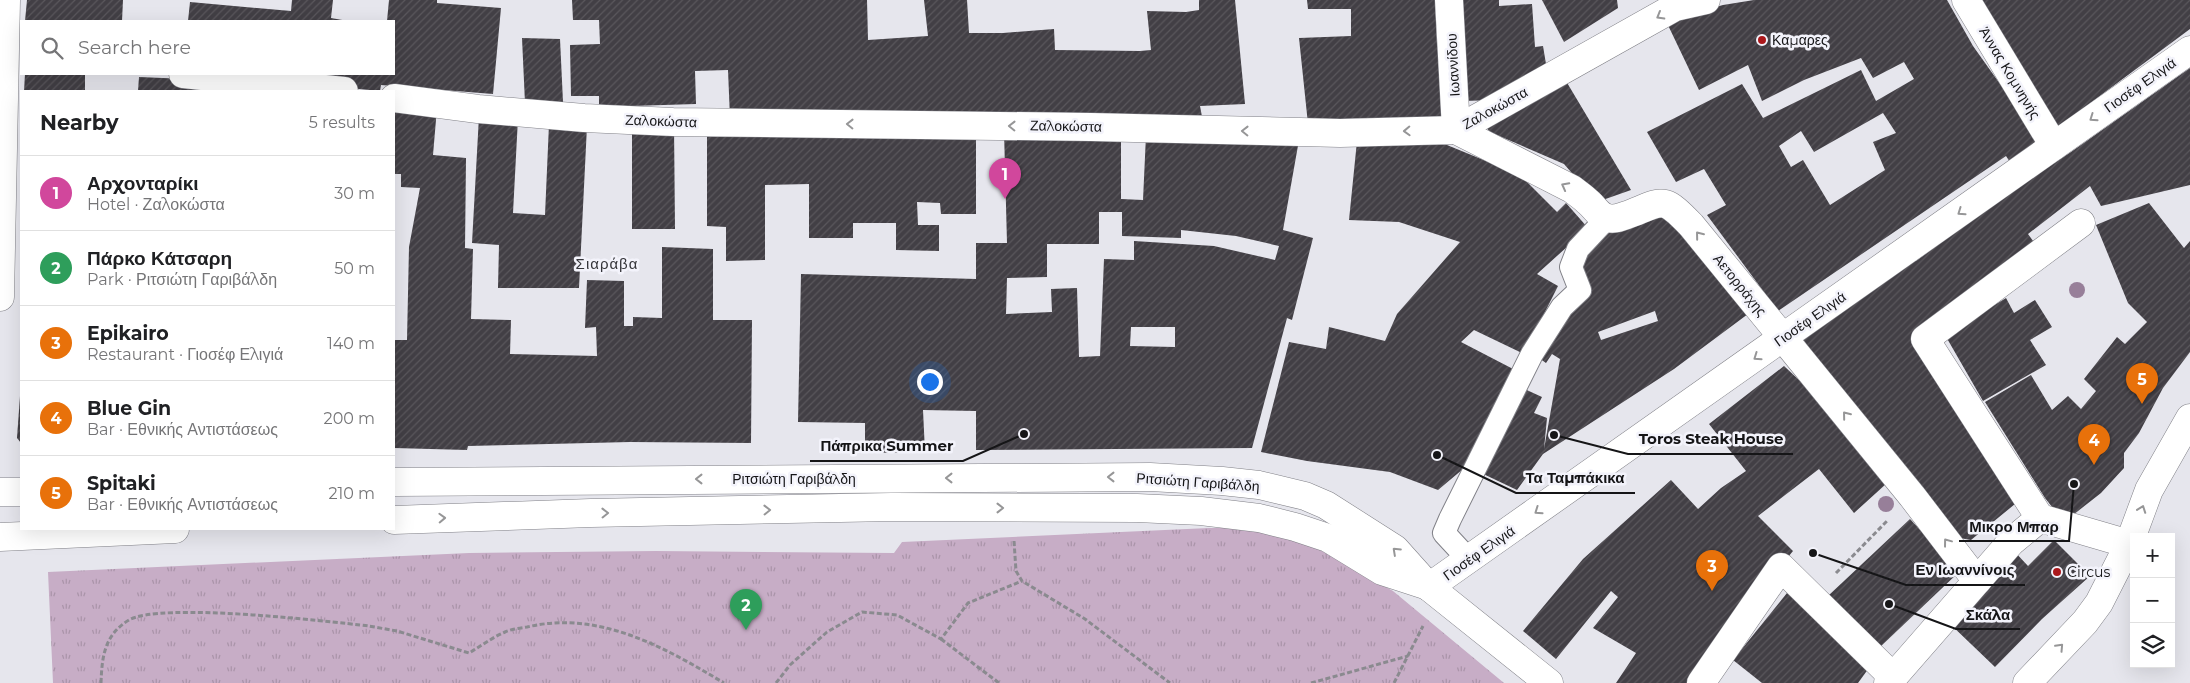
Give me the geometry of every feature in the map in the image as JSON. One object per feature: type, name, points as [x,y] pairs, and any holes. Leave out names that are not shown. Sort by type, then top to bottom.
[{"type":"street","points":[[0,297],[8,57],[6,0]]},
{"type":"street","name":"Ιωαννίδου","points":[[1449,0],[1456,130]]},
{"type":"street","name":"Ζαλοκώστα","points":[[395,98],[487,110],[584,118],[673,122],[1090,127],[1340,133],[1456,130],[1675,7],[1706,0]]},
{"type":"street","name":"Άννας Κομνηνής","points":[[1966,0],[2054,146]]},
{"type":"street","name":"Γιοσέφ Ελιγιά","points":[[1434,591],[1469,560],[2190,50]]},
{"type":"street","points":[[190,75],[276,87],[327,90]]},
{"type":"street","points":[[1456,130],[1572,189],[1599,214],[1607,218]]},
{"type":"street","name":"Αετορράχης","points":[[1607,218],[1614,220],[1659,203],[1668,204],[1691,225],[1912,496],[1977,581]]},
{"type":"street","points":[[2081,223],[1925,339],[2040,518],[2129,544]]},
{"type":"street","points":[[2027,683],[2085,622],[2099,603],[2129,544],[2149,490],[2190,418]]},
{"type":"street","name":"Ριτσιώτη Γαριβάλδη","points":[[395,482],[1150,476],[1222,481],[1284,490],[1326,505],[1395,549],[1434,591]]},
{"type":"street","points":[[0,492],[20,492]]},
{"type":"street","name":"Ριτσιώτη Γαριβάλδη","points":[[395,520],[601,513],[892,507],[1192,510],[1259,518],[1328,538],[1382,571],[1434,591]]},
{"type":"street","points":[[1701,683],[1782,567],[1891,680],[2011,542],[2040,518]]},
{"type":"street","points":[[0,537],[153,530]]},
{"type":"street","points":[[1434,591],[1549,683]]},
{"type":"lane","points":[[1469,560],[1444,533],[1532,354],[1562,307],[1580,290],[1571,267],[1578,249],[1607,218]]},
{"type":"path","points":[[1811,598],[1912,496]]},
{"type":"path","points":[[1014,508],[1015,564],[1016,571],[1022,581],[1085,619],[1170,683]]},
{"type":"path","points":[[941,639],[968,603],[1022,581]]},
{"type":"path","points":[[1394,683],[1408,656],[1434,591]]},
{"type":"path","points":[[101,683],[108,640],[130,620],[161,613],[193,612],[369,626],[406,633],[469,653],[506,632],[544,623],[588,623],[625,633],[658,645],[724,683]]},
{"type":"path","points":[[776,683],[790,665],[827,632],[862,612],[896,615],[941,639],[1000,683]]},
{"type":"path","points":[[1311,683],[1408,656]]},
{"type":"green space","points":[[1209,528],[1253,528],[1308,543],[1393,591],[1504,683],[53,683],[48,572],[469,553],[656,551],[894,553],[902,542]]},
{"type":"building","points":[[27,0],[123,0],[122,20],[25,20]]},
{"type":"building","points":[[292,0],[333,0],[331,18],[342,20],[188,20],[190,2],[291,11]]},
{"type":"building","points":[[389,0],[437,0],[437,3],[501,8],[493,94],[381,85],[380,90],[349,88],[351,78],[321,75],[395,75],[395,20],[387,20]]},
{"type":"building","points":[[572,0],[867,0],[868,40],[928,36],[924,0],[967,0],[969,33],[1003,33],[1054,29],[1055,50],[1140,51],[1151,50],[1147,11],[1186,12],[1199,10],[1199,0],[1235,0],[1245,104],[1200,106],[1203,122],[730,118],[728,70],[695,71],[696,104],[599,107],[599,96],[571,96],[570,45],[600,44],[599,20],[573,20]]},
{"type":"building","points":[[1307,0],[1435,0],[1437,44],[1445,44],[1448,122],[1308,124],[1299,38],[1351,36],[1351,9],[1308,9]]},
{"type":"building","points":[[1459,0],[1499,0],[1499,6],[1532,4],[1535,47],[1543,46],[1547,70],[1499,100],[1461,101]]},
{"type":"building","points":[[1542,0],[1617,0],[1618,8],[1564,42]]},
{"type":"building","points":[[1754,0],[1947,0],[1973,46],[2042,143],[2012,165],[2006,156],[1778,311],[1707,215],[1726,205],[1704,169],[1676,182],[1647,132],[1742,84],[1763,118],[1861,70],[1876,101],[1914,79],[1904,62],[1873,78],[1861,58],[1804,80],[1762,101],[1748,65],[1699,90],[1666,21],[1723,5]],"holes":[[[1883,113],[1896,133],[1873,142],[1885,170],[1830,205],[1803,160],[1791,167],[1779,146],[1801,131],[1814,152]]]},
{"type":"building","points":[[1973,0],[2190,0],[2190,29],[2058,127]]},
{"type":"building","points":[[522,38],[560,39],[563,102],[525,103]]},
{"type":"building","points":[[2190,68],[2190,185],[2101,206],[2090,186],[2028,234],[2036,245],[1916,335],[2015,504],[1971,540],[1954,537],[1801,337],[1911,255],[1916,261],[2002,198]]},
{"type":"building","points":[[25,75],[85,75],[85,90],[24,90]]},
{"type":"building","points":[[1563,76],[1631,190],[1597,202],[1564,164],[1490,132],[1482,122]]},
{"type":"building","points":[[139,77],[186,79],[262,90],[138,90]]},
{"type":"building","points":[[395,103],[437,108],[433,155],[466,158],[465,248],[473,249],[471,319],[511,320],[510,354],[597,356],[596,327],[585,328],[587,280],[624,281],[624,326],[633,326],[633,317],[662,318],[662,247],[713,249],[713,320],[752,320],[751,443],[630,442],[468,446],[467,450],[395,448],[395,340],[407,340],[409,247],[420,188],[401,187],[401,174],[395,174]]},
{"type":"building","points":[[479,116],[518,118],[513,213],[545,215],[549,124],[587,126],[579,288],[498,288],[499,245],[472,243]]},
{"type":"building","points":[[632,123],[674,126],[675,229],[632,229]]},
{"type":"building","points":[[707,126],[976,135],[976,214],[941,214],[940,203],[917,202],[918,225],[939,225],[939,251],[896,250],[896,223],[853,223],[853,238],[809,238],[809,184],[765,185],[765,260],[726,261],[726,227],[707,226]]},
{"type":"building","points":[[1004,131],[1121,133],[1121,199],[1143,200],[1146,135],[1299,140],[1283,230],[1313,238],[1292,320],[1287,318],[1252,448],[976,450],[976,411],[923,410],[925,452],[865,453],[865,423],[798,422],[801,274],[976,279],[976,243],[1007,243]],"holes":[[[1099,212],[1122,212],[1122,236],[1181,238],[1181,230],[1236,236],[1279,246],[1275,260],[1214,246],[1134,241],[1134,260],[1104,259],[1100,356],[1079,357],[1077,288],[1051,289],[1052,312],[1006,314],[1007,278],[1047,277],[1047,244],[1099,244]],[[1131,327],[1175,327],[1175,347],[1130,346]]]},
{"type":"building","points":[[1357,141],[1398,141],[1447,145],[1520,175],[1557,212],[1566,203],[1588,228],[1537,274],[1558,286],[1524,354],[1474,330],[1461,342],[1515,370],[1463,469],[1438,490],[1390,472],[1307,461],[1261,452],[1289,342],[1326,349],[1329,327],[1385,341],[1397,314],[1460,242],[1399,222],[1349,220]]},
{"type":"building","points":[[2149,203],[2184,248],[2190,241],[2190,352],[2163,388],[2139,433],[2124,453],[2124,468],[2101,493],[2064,522],[2045,498],[1985,402],[2031,375],[2052,410],[2068,396],[2081,409],[2096,391],[2084,379],[2117,337],[2125,344],[2147,322],[2128,303],[2096,225]]},
{"type":"building","points":[[1664,210],[1748,314],[1674,369],[1543,454],[1517,490],[1477,471],[1520,387],[1542,397],[1534,413],[1547,418],[1544,449],[1560,359],[1552,354],[1546,363],[1536,356],[1566,307],[1576,266],[1592,239]],"holes":[[[1655,311],[1658,321],[1601,340],[1598,332]]]},
{"type":"building","points":[[2006,298],[2014,313],[2035,300],[2052,327],[2030,340],[2046,365],[1983,401],[1945,335]]},
{"type":"building","points":[[1784,366],[1829,408],[1886,484],[1854,513],[1819,469],[1758,516],[1793,551],[1749,604],[1697,683],[1616,683],[1636,653],[1593,628],[1618,597],[1611,591],[1556,659],[1523,631],[1583,559],[1671,480],[1698,509],[1721,488],[1746,471],[1709,424]]},
{"type":"building","points":[[20,396],[20,442],[17,438]]},
{"type":"building","points":[[1910,519],[1959,572],[1879,648],[1828,596]]},
{"type":"building","points":[[2054,540],[2090,576],[2042,619],[1995,667],[1948,622],[2014,551],[2028,566]]},
{"type":"building","points":[[1787,593],[1874,661],[1858,683],[1762,683],[1733,660]]},
{"type":"place","name":"Καμαρες","points":[[1762,40]]},
{"type":"place","name":"Αρχονταρίκι","points":[[1005,199]]},
{"type":"place","name":"Spitaki","points":[[2142,404]]},
{"type":"place","name":"Πάπρικα Summer","points":[[1024,434]]},
{"type":"place","name":"Toros Steak House","points":[[1554,435]]},
{"type":"place","name":"Τα Ταμπάκικα","points":[[1437,455]]},
{"type":"place","name":"Blue Gin","points":[[2094,465]]},
{"type":"place","name":"Μικρο Μπαρ","points":[[2074,484]]},
{"type":"place","name":"Εν Ιωαννίνοις","points":[[1813,553]]},
{"type":"place","name":"Circus","points":[[2057,572]]},
{"type":"place","name":"Epikairo","points":[[1712,591]]},
{"type":"place","name":"Σκάλα","points":[[1889,604]]},
{"type":"place","name":"Πάρκο Κάτσαρη","points":[[746,630]]},
{"type":"district","name":"Σιαράβα","points":[[607,263]]}]
